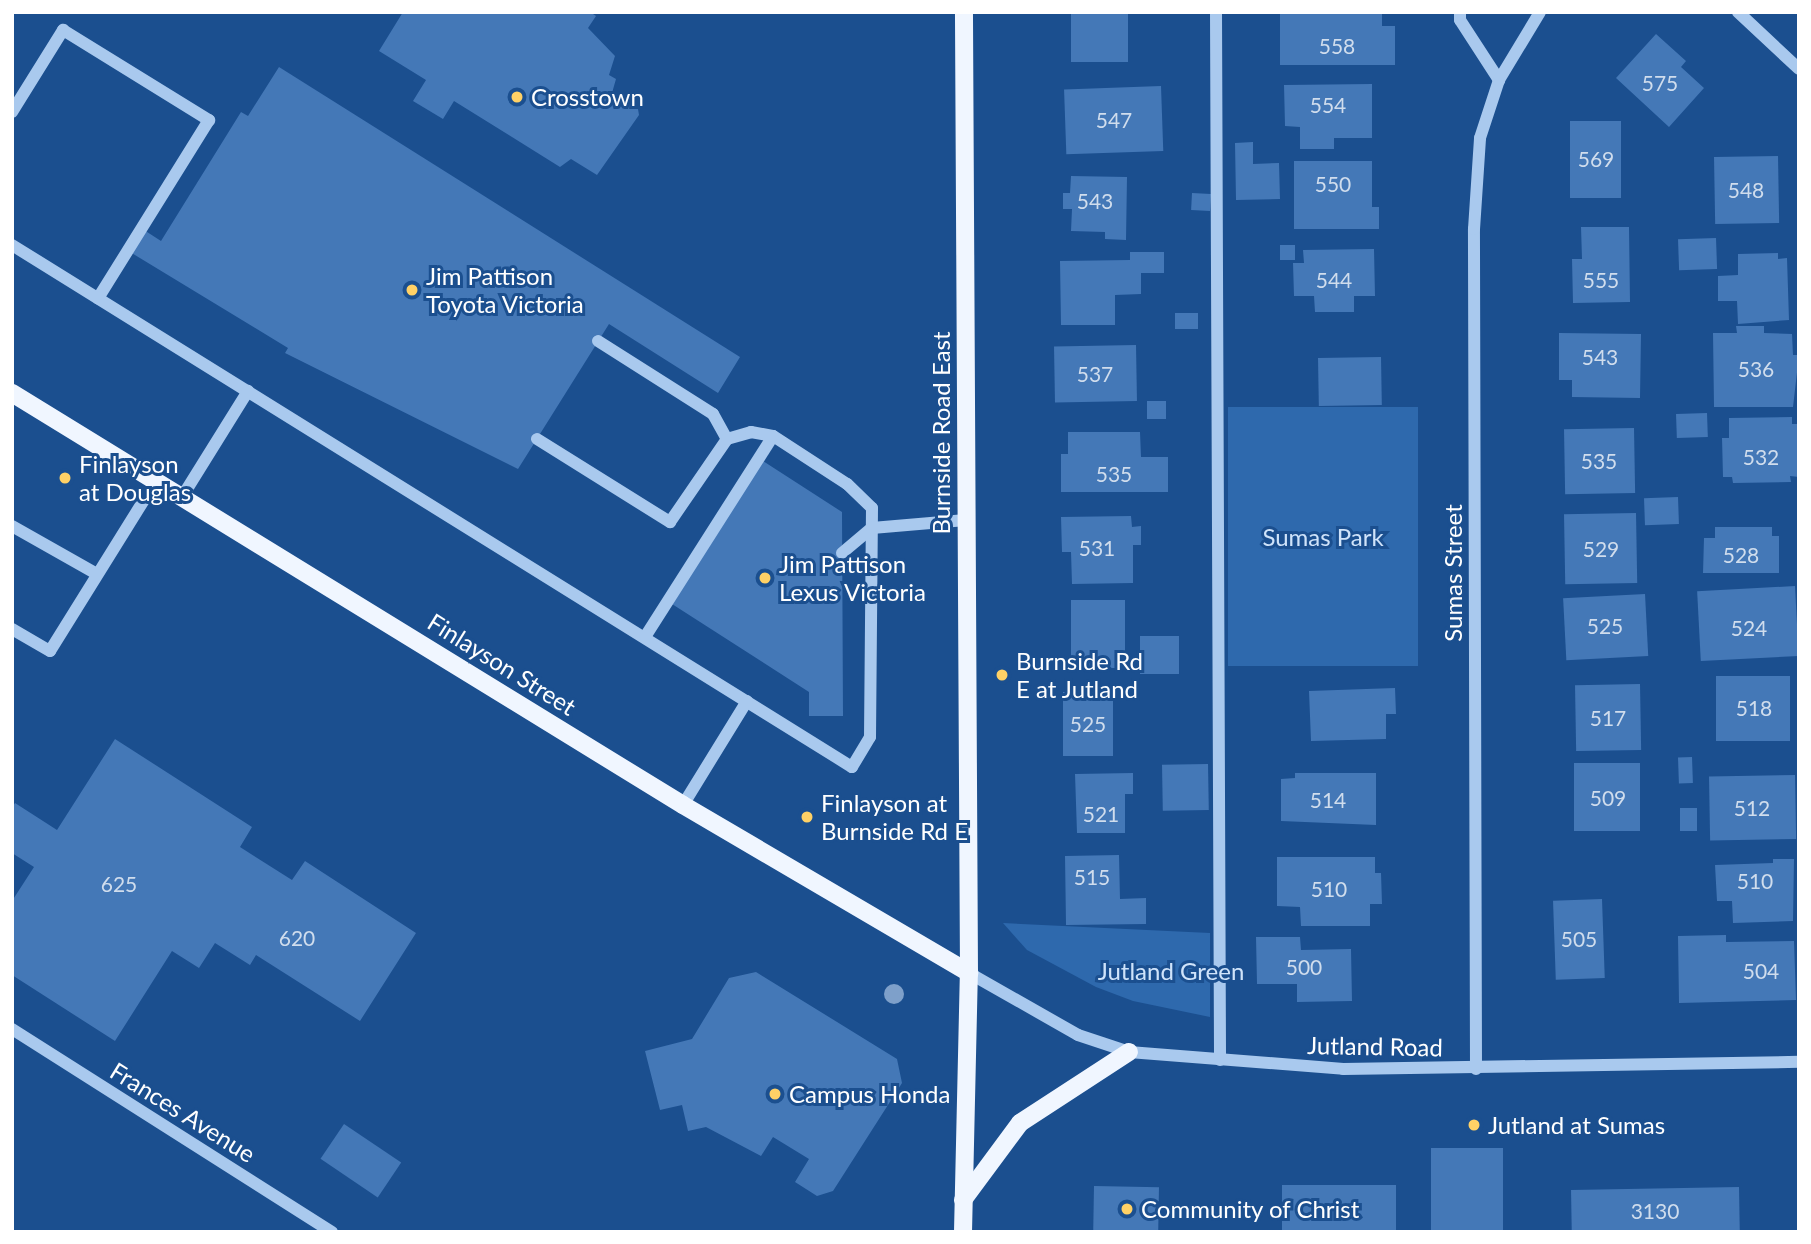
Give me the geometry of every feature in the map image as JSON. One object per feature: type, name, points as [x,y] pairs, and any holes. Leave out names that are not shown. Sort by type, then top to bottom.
[{"type":"main road","name":"Burnside Road East","points":[[963,1232],[969,972],[964,12]]},
{"type":"main road","name":"Finlayson Street","points":[[12,393],[683,805],[969,972]]},
{"type":"main road","points":[[963,1200],[1020,1123],[1129,1052]]},
{"type":"street","points":[[1216,12],[1220,1060]]},
{"type":"street","points":[[1460,12],[1460,20],[1499,80]]},
{"type":"street","name":"Sumas Street","points":[[1476,1069],[1474,229],[1480,138],[1499,80],[1540,12]]},
{"type":"street","points":[[1738,12],[1799,69]]},
{"type":"street","points":[[12,112],[63,30],[209,120],[98,298]]},
{"type":"street","points":[[12,245],[852,766],[870,737],[872,508],[847,484],[773,436],[751,432],[727,439],[670,522],[537,439]]},
{"type":"street","points":[[598,341],[713,414],[727,439]]},
{"type":"street","points":[[182,497],[248,391]]},
{"type":"street","points":[[645,637],[773,436]]},
{"type":"street","points":[[12,629],[50,651],[96,573],[156,481]]},
{"type":"street","points":[[842,553],[872,528],[966,520]]},
{"type":"street","points":[[12,526],[96,573]]},
{"type":"street","points":[[683,805],[747,701]]},
{"type":"street","name":"Jutland Road","points":[[969,972],[1078,1035],[1129,1052],[1343,1069],[1799,1062]]},
{"type":"street","name":"Frances Avenue","points":[[12,1029],[332,1232]]},
{"type":"green space","name":"Sumas Park","points":[[1228,407],[1418,407],[1418,666],[1228,666]]},
{"type":"green space","name":"Jutland Green","points":[[1003,923],[1210,933],[1210,1017],[1133,1001],[1096,987],[1027,950]]},
{"type":"building","name":"Crosstown","points":[[403,12],[590,12],[596,16],[588,28],[615,56],[609,75],[616,79],[612,93],[638,109],[639,115],[597,175],[571,159],[560,167],[454,101],[443,119],[413,101],[426,80],[379,51]]},
{"type":"building","points":[[1071,12],[1128,12],[1128,62],[1071,62]]},
{"type":"building","points":[[1280,12],[1382,12],[1382,26],[1395,26],[1395,65],[1280,65]]},
{"type":"building","points":[[1656,34],[1686,61],[1681,67],[1704,88],[1669,127],[1616,78]]},
{"type":"building","name":"Jim Pattison Toyota Victoria","points":[[279,67],[740,357],[718,393],[609,324],[518,469],[285,353],[288,348],[130,252],[144,230],[161,241],[241,112],[248,116]]},
{"type":"building","points":[[1372,84],[1372,138],[1334,138],[1334,149],[1300,149],[1300,127],[1285,126],[1284,85]]},
{"type":"building","points":[[1161,86],[1163,151],[1066,154],[1064,89]]},
{"type":"building","points":[[1570,121],[1621,121],[1621,198],[1570,198]]},
{"type":"building","points":[[1253,142],[1253,164],[1279,163],[1280,199],[1236,200],[1235,143]]},
{"type":"building","points":[[1778,156],[1779,223],[1715,224],[1714,157]]},
{"type":"building","points":[[1294,161],[1372,161],[1372,207],[1379,207],[1379,229],[1294,229]]},
{"type":"building","points":[[1071,176],[1127,177],[1126,240],[1105,239],[1105,232],[1071,231],[1072,209],[1063,209],[1063,193],[1070,193]]},
{"type":"building","points":[[1192,193],[1211,194],[1210,211],[1191,210]]},
{"type":"building","points":[[1581,227],[1629,227],[1630,302],[1573,303],[1572,259],[1582,259]]},
{"type":"building","points":[[1716,238],[1717,269],[1679,270],[1678,239]]},
{"type":"building","points":[[1280,245],[1295,245],[1295,260],[1280,260]]},
{"type":"building","points":[[1374,249],[1375,296],[1354,296],[1354,312],[1315,312],[1314,296],[1294,296],[1293,263],[1304,263],[1303,250]]},
{"type":"building","points":[[1130,252],[1164,252],[1164,273],[1141,273],[1141,294],[1115,295],[1115,325],[1061,325],[1060,261],[1130,260]]},
{"type":"building","points":[[1778,253],[1778,259],[1787,258],[1789,320],[1738,324],[1737,301],[1718,301],[1718,276],[1738,275],[1738,254]]},
{"type":"building","points":[[1175,313],[1198,313],[1198,329],[1175,329]]},
{"type":"building","points":[[1736,326],[1764,326],[1764,333],[1792,334],[1793,355],[1799,355],[1793,407],[1714,407],[1713,333],[1737,333]]},
{"type":"building","points":[[1559,333],[1641,334],[1640,398],[1572,397],[1572,380],[1559,380]]},
{"type":"building","points":[[1136,345],[1137,401],[1055,402],[1054,346]]},
{"type":"building","points":[[1381,357],[1382,405],[1319,406],[1318,358]]},
{"type":"building","points":[[1147,401],[1166,401],[1166,419],[1147,419]]},
{"type":"building","points":[[1707,413],[1708,437],[1677,438],[1676,414]]},
{"type":"building","points":[[1792,417],[1792,424],[1799,424],[1799,477],[1790,476],[1791,482],[1733,483],[1732,477],[1723,477],[1722,438],[1729,438],[1729,418]]},
{"type":"building","points":[[1634,428],[1635,493],[1565,494],[1564,429]]},
{"type":"building","points":[[1068,432],[1140,432],[1141,457],[1168,457],[1168,492],[1061,492],[1061,454],[1068,454]]},
{"type":"building","name":"Jim Pattison Lexus Victoria","points":[[763,461],[842,512],[843,716],[809,716],[809,692],[672,604]]},
{"type":"building","points":[[1678,497],[1679,524],[1645,525],[1644,498]]},
{"type":"building","points":[[1636,513],[1637,583],[1565,584],[1564,514]]},
{"type":"building","points":[[1131,516],[1132,527],[1141,526],[1141,545],[1133,545],[1133,583],[1072,584],[1071,552],[1062,552],[1061,517]]},
{"type":"building","points":[[1715,527],[1772,527],[1772,536],[1779,536],[1779,573],[1703,573],[1704,538],[1715,538]]},
{"type":"building","points":[[1795,586],[1799,656],[1701,661],[1697,591]]},
{"type":"building","points":[[1645,594],[1648,656],[1566,660],[1563,598]]},
{"type":"building","points":[[1071,600],[1125,600],[1125,668],[1071,668]]},
{"type":"building","points":[[1140,636],[1179,636],[1179,674],[1140,674]]},
{"type":"building","points":[[1716,676],[1790,676],[1790,741],[1716,741]]},
{"type":"building","points":[[1640,684],[1641,750],[1576,751],[1575,685]]},
{"type":"building","points":[[1395,688],[1396,714],[1386,714],[1386,739],[1311,741],[1309,691]]},
{"type":"building","points":[[1063,692],[1113,692],[1113,756],[1063,756]]},
{"type":"building","points":[[115,739],[252,827],[240,847],[292,880],[305,861],[416,933],[360,1021],[256,955],[250,965],[215,943],[199,968],[172,951],[115,1041],[12,975],[12,901],[34,867],[12,853],[12,808],[15,803],[57,830]]},
{"type":"building","points":[[1678,757],[1692,757],[1693,783],[1679,783]]},
{"type":"building","points":[[1574,763],[1640,763],[1640,831],[1574,831]]},
{"type":"building","points":[[1208,764],[1209,810],[1163,811],[1162,765]]},
{"type":"building","points":[[1133,773],[1133,794],[1125,794],[1125,833],[1077,833],[1075,774]]},
{"type":"building","points":[[1295,773],[1376,773],[1376,825],[1281,821],[1281,779],[1295,778]]},
{"type":"building","points":[[1795,775],[1796,839],[1710,840],[1709,777]]},
{"type":"building","points":[[1680,808],[1697,808],[1697,831],[1680,831]]},
{"type":"building","points":[[1119,855],[1120,899],[1146,898],[1146,924],[1066,925],[1065,856]]},
{"type":"building","points":[[1277,857],[1375,857],[1375,873],[1381,873],[1382,904],[1370,904],[1370,926],[1301,926],[1300,907],[1277,906]]},
{"type":"building","points":[[1773,859],[1794,859],[1793,921],[1733,923],[1732,901],[1717,901],[1715,865],[1773,863]]},
{"type":"building","points":[[1602,899],[1605,978],[1556,980],[1553,901]]},
{"type":"building","points":[[1726,935],[1726,942],[1794,941],[1796,1000],[1679,1003],[1678,936]]},
{"type":"building","points":[[1256,937],[1300,937],[1301,950],[1351,949],[1352,1001],[1297,1002],[1297,984],[1257,984]]},
{"type":"building","name":"Campus Honda","points":[[756,972],[897,1059],[902,1083],[833,1191],[817,1196],[795,1182],[809,1159],[773,1137],[761,1156],[706,1127],[688,1131],[682,1105],[660,1110],[645,1051],[692,1039],[729,978]]},
{"type":"building","points":[[344,1124],[401,1163],[378,1197],[321,1159]]},
{"type":"building","points":[[1431,1148],[1503,1148],[1503,1232],[1431,1232]]},
{"type":"building","points":[[1282,1185],[1396,1185],[1396,1232],[1282,1232]]},
{"type":"building","name":"Community of Christ","points":[[1094,1186],[1159,1187],[1158,1232],[1093,1232]]},
{"type":"building","points":[[1739,1187],[1740,1232],[1572,1232],[1571,1190]]},
{"type":"place","name":"Crosstown","points":[[517,97]]},
{"type":"place","name":"Jim Pattison Toyota Victoria","points":[[412,290]]},
{"type":"place","name":"Finlayson at Douglas","points":[[65,478]]},
{"type":"place","name":"Jim Pattison Lexus Victoria","points":[[765,578]]},
{"type":"place","name":"Burnside Rd E at Jutland","points":[[1002,675]]},
{"type":"place","name":"Finlayson at Burnside Rd E","points":[[807,817]]},
{"type":"place","name":"Campus Honda","points":[[775,1094]]},
{"type":"place","name":"Jutland at Sumas","points":[[1474,1125]]},
{"type":"place","name":"Community of Christ","points":[[1127,1209]]}]
